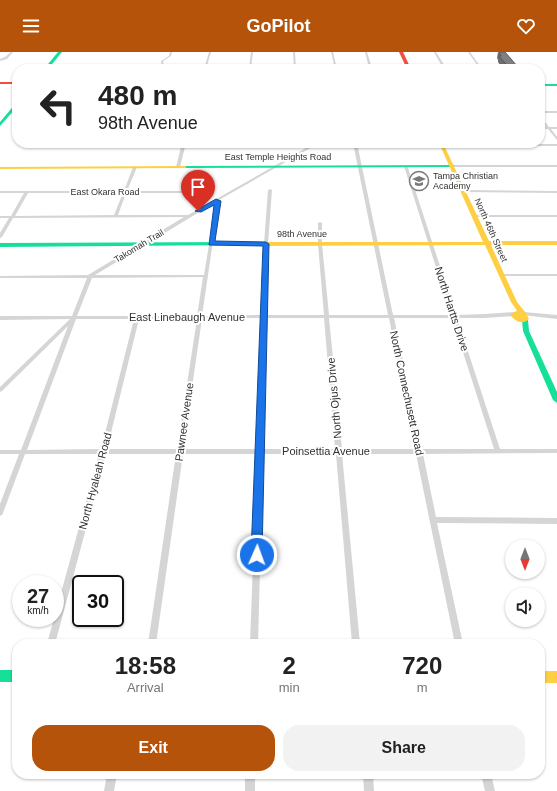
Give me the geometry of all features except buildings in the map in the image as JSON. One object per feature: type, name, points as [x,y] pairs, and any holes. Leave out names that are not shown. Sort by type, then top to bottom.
[{"type":"street","points":[[0,60],[6,58],[12,52]]},
{"type":"street","points":[[50,64],[60,52]]},
{"type":"street","points":[[162,64],[162,61],[170,56],[171,52]]},
{"type":"street","points":[[206,64],[210,52]]},
{"type":"street","points":[[251,64],[252,52]]},
{"type":"street","points":[[294,52],[295,64]]},
{"type":"street","points":[[332,52],[335,64]]},
{"type":"street","points":[[366,52],[370,64]]},
{"type":"street","points":[[401,52],[406,64]]},
{"type":"street","points":[[435,52],[443,64]]},
{"type":"street","points":[[469,52],[477,64]]},
{"type":"street","points":[[0,84],[12,84]]},
{"type":"street","points":[[545,84],[557,84]]},
{"type":"street","points":[[0,125],[12,110]]},
{"type":"street","points":[[545,112],[557,112]]},
{"type":"street","points":[[545,124],[557,139]]},
{"type":"street","points":[[548,128],[557,128]]},
{"type":"street","points":[[545,145],[557,145]]},
{"type":"street","points":[[178,167],[183,148]]},
{"type":"street","name":"Takomah Trail","points":[[90,276],[189,216],[218,201],[308,148]]},
{"type":"street","name":"North Connechusett Road","points":[[356,148],[458,639]]},
{"type":"street","name":"North 46th Street","points":[[444,148],[557,400]]},
{"type":"street","name":"North Hartts Drive","points":[[406,166],[498,451]]},
{"type":"street","name":"East Temple Heights Road","points":[[0,168],[557,166]]},
{"type":"street","points":[[115,216],[135,167]]},
{"type":"street","points":[[254,639],[266,244],[270,190]]},
{"type":"street","points":[[463,191],[557,192]]},
{"type":"street","name":"East Okara Road","points":[[0,192],[210,192]]},
{"type":"street","points":[[0,237],[27,192]]},
{"type":"street","name":"Pawnee Avenue","points":[[153,639],[218,201]]},
{"type":"street","points":[[0,217],[189,216]]},
{"type":"street","points":[[474,216],[557,216]]},
{"type":"street","name":"North Ojus Drive","points":[[320,223],[320,244],[356,639]]},
{"type":"street","name":"98th Avenue","points":[[0,245],[211,243],[557,243]]},
{"type":"street","points":[[501,275],[557,275]]},
{"type":"street","points":[[0,276],[206,276]]},
{"type":"street","points":[[0,514],[90,276]]},
{"type":"street","name":"East Linebaugh Avenue","points":[[0,318],[557,316]]},
{"type":"street","points":[[0,390],[74,318]]},
{"type":"street","name":"North Hyaleah Road","points":[[52,639],[103,452],[137,318]]},
{"type":"street","name":"Poinsettia Avenue","points":[[0,452],[557,451]]},
{"type":"street","points":[[433,520],[557,521]]},
{"type":"street","points":[[0,676],[12,676]]},
{"type":"street","points":[[545,677],[557,677]]},
{"type":"street","points":[[109,791],[111,779]]},
{"type":"street","points":[[250,779],[250,791]]},
{"type":"street","points":[[368,779],[369,791]]},
{"type":"street","points":[[487,779],[490,791]]},
{"type":"traffic: fast","points":[[50,64],[60,52]]},
{"type":"traffic: fast","points":[[545,85],[557,85]]},
{"type":"traffic: fast","points":[[0,125],[12,110]]},
{"type":"traffic: fast","points":[[184,167],[452,166]]},
{"type":"traffic: fast","points":[[0,245],[235,244]]},
{"type":"traffic: fast","points":[[525,320],[526,331],[557,400]]},
{"type":"traffic: fast","points":[[0,676],[12,676]]},
{"type":"traffic: slow","points":[[443,148],[514,302],[522,313]]},
{"type":"traffic: slow","points":[[0,168],[184,167]]},
{"type":"traffic: slow","points":[[235,244],[557,243]]},
{"type":"traffic: slow","points":[[516,313],[524,314],[526,319],[521,321],[513,315],[516,313]]},
{"type":"traffic: slow","points":[[545,677],[557,677]]},
{"type":"traffic: jam","points":[[401,52],[407,64]]},
{"type":"traffic: jam","points":[[0,83],[12,83]]},
{"type":"place","name":"Tampa Christian Academy","points":[[419,181]]},
{"type":"route","points":[[198,211],[218,201],[211,243],[266,244],[257,555]]}]
